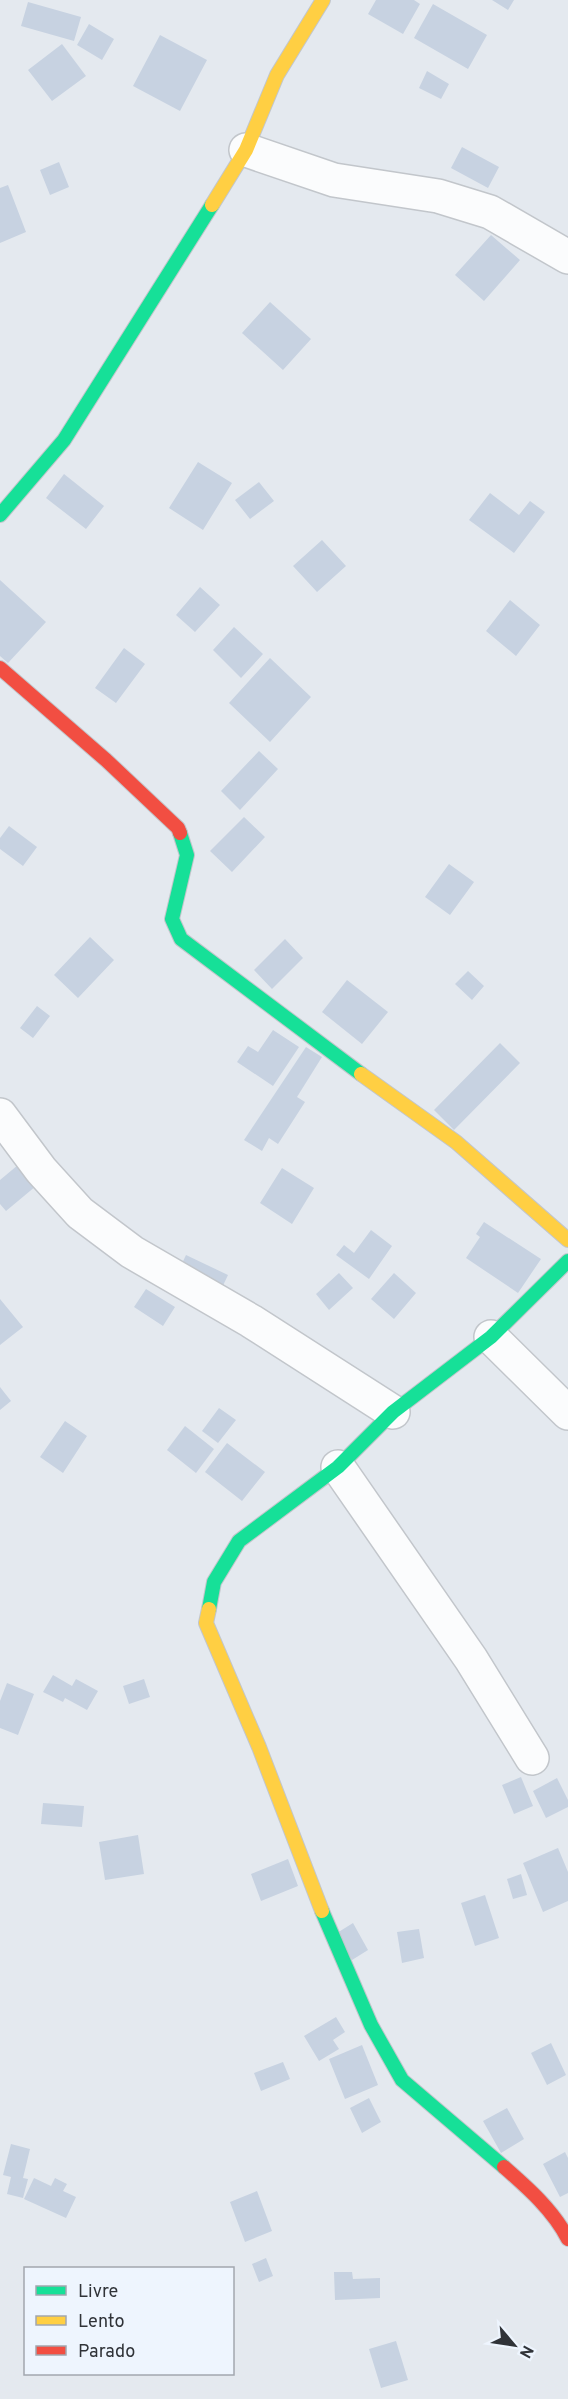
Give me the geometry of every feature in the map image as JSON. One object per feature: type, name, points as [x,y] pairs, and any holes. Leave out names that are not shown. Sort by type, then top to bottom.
[{"type":"street","points":[[0,515],[64,440],[246,150],[277,75],[323,0]]},
{"type":"street","points":[[246,150],[334,180],[438,196],[490,212],[568,257]]},
{"type":"street","points":[[0,668],[106,760],[178,828],[187,855],[172,919],[182,939],[340,1059],[456,1142],[568,1240]]},
{"type":"street","points":[[0,1115],[41,1170],[80,1213],[132,1252],[250,1320],[393,1412]]},
{"type":"street","points":[[568,1261],[491,1337],[393,1412],[338,1467],[239,1541],[214,1582],[206,1623],[259,1747],[334,1941],[371,2025],[402,2080],[536,2195],[563,2229],[568,2239]]},
{"type":"street","points":[[491,1337],[568,1413]]},
{"type":"street","points":[[338,1467],[471,1659],[531,1758]]},
{"type":"building","points":[[376,0],[414,0],[420,4],[403,34],[368,14]]},
{"type":"building","points":[[492,0],[514,0],[508,10]]},
{"type":"building","points":[[28,2],[81,17],[74,41],[21,26]]},
{"type":"building","points":[[433,4],[487,35],[468,69],[414,38]]},
{"type":"building","points":[[89,24],[114,39],[102,60],[77,45]]},
{"type":"building","points":[[160,35],[207,60],[180,111],[133,86]]},
{"type":"building","points":[[62,44],[86,76],[52,101],[28,70]]},
{"type":"building","points":[[427,71],[449,84],[441,99],[419,88]]},
{"type":"building","points":[[462,147],[499,167],[488,188],[451,168]]},
{"type":"building","points":[[59,162],[69,187],[50,195],[40,170]]},
{"type":"building","points":[[8,185],[26,232],[0,243],[0,188]]},
{"type":"building","points":[[491,235],[520,260],[484,301],[455,275]]},
{"type":"building","points":[[270,302],[311,339],[283,370],[242,333]]},
{"type":"building","points":[[198,462],[232,483],[203,530],[169,508]]},
{"type":"building","points":[[64,474],[104,506],[86,529],[46,498]]},
{"type":"building","points":[[259,482],[274,501],[250,519],[235,500]]},
{"type":"building","points":[[490,493],[519,515],[530,501],[545,512],[514,553],[469,520]]},
{"type":"building","points":[[322,540],[346,566],[317,592],[293,566]]},
{"type":"building","points":[[0,580],[46,622],[8,663],[0,656]]},
{"type":"building","points":[[200,587],[220,605],[195,632],[176,615]]},
{"type":"building","points":[[510,600],[540,625],[516,656],[486,631]]},
{"type":"building","points":[[234,627],[263,654],[241,678],[213,650]]},
{"type":"building","points":[[124,648],[145,664],[116,703],[95,688]]},
{"type":"building","points":[[270,658],[311,697],[270,742],[229,703]]},
{"type":"building","points":[[259,751],[278,769],[240,810],[221,791]]},
{"type":"building","points":[[244,817],[265,837],[232,872],[210,851]]},
{"type":"building","points":[[9,826],[37,847],[23,866],[0,849],[0,838]]},
{"type":"building","points":[[449,864],[474,882],[450,915],[425,897]]},
{"type":"building","points":[[90,937],[114,960],[78,998],[54,975]]},
{"type":"building","points":[[285,939],[303,958],[272,989],[254,970]]},
{"type":"building","points":[[468,971],[484,986],[472,1000],[455,984]]},
{"type":"building","points":[[347,980],[388,1012],[362,1044],[322,1012]]},
{"type":"building","points":[[37,1006],[50,1016],[33,1038],[20,1028]]},
{"type":"building","points":[[273,1030],[299,1047],[273,1086],[237,1062],[248,1046],[258,1052]]},
{"type":"building","points":[[500,1043],[520,1063],[454,1130],[434,1110]]},
{"type":"building","points":[[306,1047],[322,1057],[297,1097],[305,1102],[278,1144],[269,1138],[262,1151],[244,1140]]},
{"type":"building","points":[[18,1165],[36,1186],[6,1211],[0,1204],[0,1180]]},
{"type":"building","points":[[282,1168],[314,1188],[292,1224],[260,1203]]},
{"type":"building","points":[[484,1222],[541,1259],[518,1293],[466,1258],[480,1237],[476,1234]]},
{"type":"building","points":[[371,1230],[392,1246],[369,1279],[336,1255],[344,1245],[354,1253]]},
{"type":"building","points":[[186,1255],[228,1275],[219,1294],[177,1274]]},
{"type":"building","points":[[339,1273],[353,1288],[329,1310],[316,1294]]},
{"type":"building","points":[[394,1273],[416,1293],[394,1319],[371,1299]]},
{"type":"building","points":[[146,1289],[175,1307],[163,1326],[134,1307]]},
{"type":"building","points":[[0,1299],[23,1327],[0,1345]]},
{"type":"building","points":[[0,1387],[11,1401],[0,1410]]},
{"type":"building","points":[[219,1408],[236,1420],[218,1443],[202,1431]]},
{"type":"building","points":[[65,1421],[87,1436],[63,1473],[40,1457]]},
{"type":"building","points":[[185,1426],[214,1449],[196,1473],[167,1450]]},
{"type":"building","points":[[227,1443],[265,1472],[242,1501],[205,1472]]},
{"type":"building","points":[[53,1675],[72,1686],[76,1679],[98,1691],[87,1710],[65,1698],[63,1702],[43,1692]]},
{"type":"building","points":[[144,1679],[150,1697],[129,1704],[123,1686]]},
{"type":"building","points":[[7,1683],[34,1694],[18,1735],[0,1728],[0,1701]]},
{"type":"building","points":[[521,1777],[533,1806],[514,1814],[502,1785]]},
{"type":"building","points":[[557,1778],[568,1800],[568,1807],[546,1818],[533,1791]]},
{"type":"building","points":[[43,1803],[84,1806],[82,1827],[41,1824]]},
{"type":"building","points":[[138,1835],[144,1874],[105,1880],[99,1842]]},
{"type":"building","points":[[558,1848],[568,1872],[568,1901],[543,1912],[523,1863]]},
{"type":"building","points":[[288,1859],[298,1886],[261,1901],[251,1874]]},
{"type":"building","points":[[521,1874],[527,1895],[513,1899],[507,1879]]},
{"type":"building","points":[[485,1895],[499,1938],[475,1946],[461,1903]]},
{"type":"building","points":[[353,1923],[368,1950],[352,1960],[337,1933]]},
{"type":"building","points":[[419,1929],[424,1958],[402,1963],[397,1932]]},
{"type":"building","points":[[336,2017],[345,2032],[333,2040],[339,2049],[319,2061],[304,2036]]},
{"type":"building","points":[[551,2043],[566,2075],[547,2085],[531,2053]]},
{"type":"building","points":[[362,2045],[378,2085],[345,2099],[329,2059]]},
{"type":"building","points":[[283,2062],[290,2079],[261,2091],[254,2073]]},
{"type":"building","points":[[369,2098],[381,2122],[362,2133],[350,2108]]},
{"type":"building","points":[[507,2108],[524,2139],[501,2153],[483,2121]]},
{"type":"building","points":[[11,2144],[30,2149],[23,2178],[28,2179],[23,2198],[7,2194],[11,2177],[3,2175]]},
{"type":"building","points":[[565,2152],[568,2158],[568,2193],[560,2197],[543,2164]]},
{"type":"building","points":[[34,2178],[51,2186],[55,2178],[67,2184],[63,2191],[76,2197],[66,2218],[24,2199]]},
{"type":"building","points":[[257,2191],[272,2231],[245,2242],[230,2202]]},
{"type":"building","points":[[266,2258],[273,2276],[259,2282],[252,2264]]},
{"type":"building","points":[[334,2272],[352,2272],[353,2279],[380,2278],[380,2298],[335,2300]]},
{"type":"building","points":[[396,2341],[408,2380],[381,2388],[369,2349]]},
{"type":"traffic: fast","points":[[0,515],[64,440],[212,205]]},
{"type":"traffic: fast","points":[[180,833],[187,855],[172,919],[181,939],[361,1074]]},
{"type":"traffic: fast","points":[[209,1609],[214,1582],[239,1541],[338,1467],[393,1412],[491,1337],[568,1261]]},
{"type":"traffic: fast","points":[[322,1911],[371,2025],[402,2080],[504,2167]]},
{"type":"traffic: slow","points":[[212,205],[246,150],[277,75],[323,0]]},
{"type":"traffic: slow","points":[[361,1074],[456,1142],[568,1240]]},
{"type":"traffic: slow","points":[[209,1609],[206,1623],[259,1747],[322,1911]]},
{"type":"traffic: jam","points":[[0,668],[106,760],[178,828],[180,833]]},
{"type":"traffic: jam","points":[[504,2167],[531,2191],[562,2228],[568,2239]]}]
